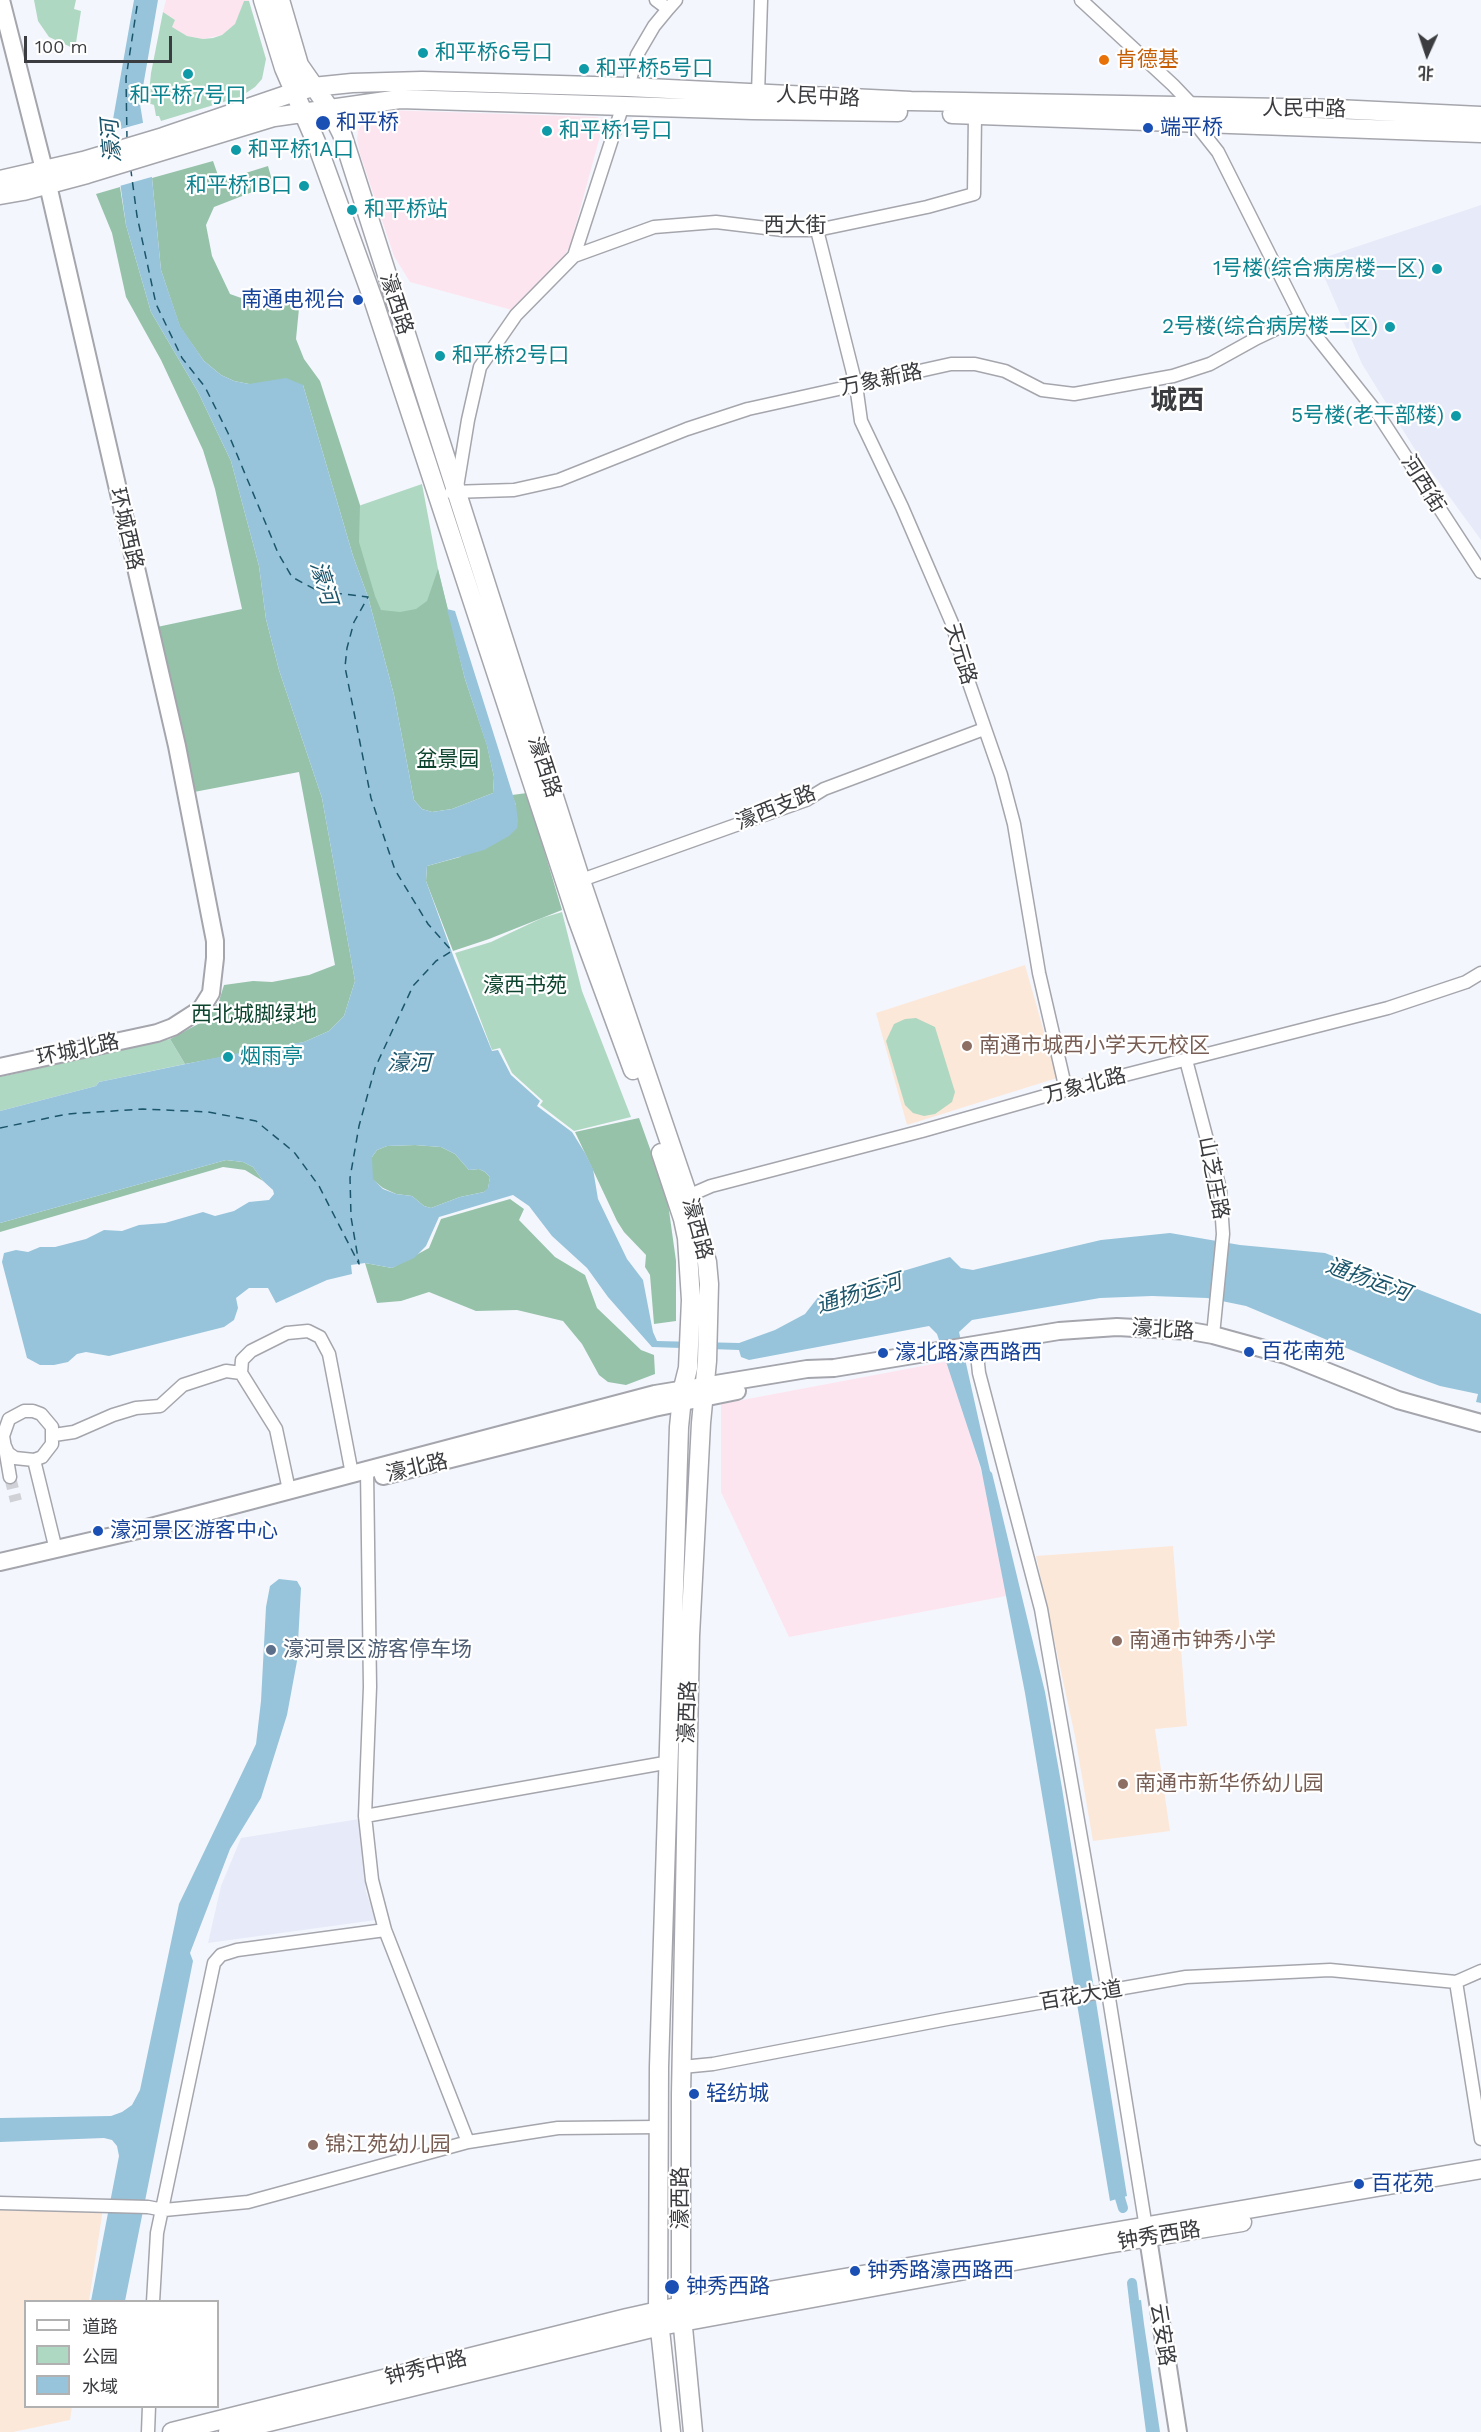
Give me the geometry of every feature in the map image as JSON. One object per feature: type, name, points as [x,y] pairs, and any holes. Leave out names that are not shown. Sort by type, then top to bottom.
[{"type":"main road","name":"濠西路","points":[[263,0],[284,68],[304,112],[374,302],[438,496],[574,883],[688,1196],[707,1262],[709,1324],[690,1636],[684,1854],[681,2314],[693,2432]]},
{"type":"main road","name":"濠西路","points":[[279,0],[299,65],[328,108],[342,134],[456,491],[574,883],[577,918],[636,1078],[682,1219],[691,1280],[688,1368],[679,1426],[658,2127],[659,2319],[671,2432]]},
{"type":"main road","name":"人民中路","points":[[165,143],[313,87],[352,83],[422,81],[627,87],[1194,115],[1481,133]]},
{"type":"main road","name":"人民中路","points":[[165,143],[274,117],[400,99],[975,115],[1194,115],[1336,109],[1481,116]]},
{"type":"main road","points":[[0,195],[46,178],[165,143]]},
{"type":"main road","points":[[0,180],[46,178]]},
{"type":"main road","name":"钟秀西路","points":[[681,2314],[1147,2232],[1481,2169]]},
{"type":"main road","name":"钟秀西路","points":[[1147,2232],[1481,2181]]},
{"type":"main road","name":"钟秀中路","points":[[172,2432],[681,2314]]},
{"type":"main road","name":"钟秀中路","points":[[228,2432],[659,2319]]},
{"type":"street","name":"环城西路","points":[[1,0],[46,178],[177,746],[215,941],[211,993],[201,1009],[187,1019],[157,1033]]},
{"type":"street","points":[[627,87],[637,55],[654,26],[672,4],[656,0]]},
{"type":"street","points":[[758,94],[760,0]]},
{"type":"street","name":"河西街","points":[[1081,0],[1173,85],[1194,115],[1218,152],[1301,317],[1378,414],[1481,572]]},
{"type":"street","points":[[456,491],[480,367],[516,315],[574,256],[624,105]]},
{"type":"street","name":"西大街","points":[[574,256],[654,227],[716,222],[783,230],[817,230],[927,207],[974,194],[975,115]]},
{"type":"street","name":"天元路","points":[[817,230],[856,385],[861,421],[902,507],[952,623],[1000,775],[1014,824],[1039,973],[1066,1090]]},
{"type":"street","name":"万象新路","points":[[438,496],[456,491],[514,490],[559,480],[687,429],[748,410],[951,364],[975,364],[1005,371],[1042,390],[1074,394],[1173,376],[1210,364],[1301,317]]},
{"type":"street","name":"濠西支路","points":[[574,883],[806,800],[824,789],[984,729]]},
{"type":"street","name":"万象北路","points":[[688,1196],[711,1186],[922,1131],[1066,1090],[1388,1008],[1467,982],[1481,973]]},
{"type":"street","name":"环城北路","points":[[0,1067],[157,1033]]},
{"type":"street","name":"山芝庄路","points":[[1186,1060],[1220,1189],[1223,1234],[1213,1335]]},
{"type":"street","name":"濠北路","points":[[0,1562],[56,1550],[289,1490],[362,1474],[407,1472],[682,1395],[808,1379],[834,1368],[1059,1331],[1117,1327],[1190,1331],[1213,1335],[1286,1355],[1398,1400],[1481,1423]]},
{"type":"street","points":[[289,1490],[276,1429],[241,1373],[242,1360],[251,1352],[287,1333],[308,1331],[320,1337],[329,1354],[362,1474],[370,1687],[364,1816],[372,1880],[385,1930],[468,2142]]},
{"type":"street","points":[[972,1346],[1041,1609],[1104,1993],[1147,2232]]},
{"type":"street","points":[[54,1436],[74,1432],[136,1408],[160,1406],[183,1385],[226,1371],[241,1373]]},
{"type":"street","points":[[2,1438],[9,1453],[24,1461],[34,1460],[48,1451],[54,1436],[48,1419],[33,1411],[24,1411],[9,1419],[2,1438],[10,1478]]},
{"type":"street","points":[[34,1460],[56,1550]]},
{"type":"street","name":"濠北路","points":[[0,1572],[362,1474]]},
{"type":"street","points":[[364,1816],[670,1762]]},
{"type":"street","points":[[153,2300],[158,2233],[214,1963],[221,1955],[237,1950],[385,1930]]},
{"type":"street","name":"百花大道","points":[[682,2067],[713,2064],[947,2019],[1186,1977],[1330,1970],[1456,1983]]},
{"type":"street","points":[[1481,1971],[1456,1983],[1481,2139]]},
{"type":"street","points":[[0,2203],[103,2205],[164,2210],[248,2202],[468,2142],[558,2128],[658,2127]]},
{"type":"street","name":"云安路","points":[[1147,2232],[1178,2432]]},
{"type":"street","points":[[148,2408],[148,2432]]},
{"type":"shaded area","points":[[166,0],[249,1],[244,1],[236,24],[222,35],[203,39],[187,36],[171,27],[175,20],[163,12]]},
{"type":"shaded area","points":[[377,111],[597,117],[602,120],[602,129],[570,246],[563,258],[512,310],[410,282],[394,256],[357,139],[358,131],[366,118]]},
{"type":"shaded area","points":[[1481,205],[1481,540],[1414,448],[1362,364],[1317,260]]},
{"type":"shaded area","name":"南通市城西小学天元校区","points":[[1025,965],[1057,1078],[907,1125],[876,1013]]},
{"type":"shaded area","points":[[949,1361],[1017,1594],[789,1637],[721,1492],[721,1404]]},
{"type":"shaded area","name":"南通市钟秀小学","points":[[1173,1546],[1187,1726],[1155,1729],[1170,1831],[1093,1841],[1075,1736],[1036,1556]]},
{"type":"shaded area","points":[[359,1819],[366,1892],[376,1920],[208,1943],[221,1886],[241,1838]]},
{"type":"shaded area","points":[[0,2208],[103,2209],[89,2300],[24,2300],[24,2408],[72,2408],[70,2420],[13,2432],[0,2432]]},
{"type":"green space","points":[[34,0],[76,0],[74,9],[81,11],[75,49],[49,37],[38,21]]},
{"type":"green space","points":[[244,1],[249,1],[266,59],[262,79],[240,97],[161,121],[159,116],[156,116],[154,105],[148,103],[151,73],[163,12],[175,20],[172,27],[187,36],[213,38],[222,35],[235,24]]},
{"type":"green space","points":[[213,161],[220,181],[268,166],[273,184],[214,207],[206,225],[212,256],[230,294],[258,304],[300,298],[296,339],[304,359],[320,381],[360,505],[359,542],[375,596],[381,610],[400,612],[416,609],[427,601],[438,569],[465,679],[487,745],[494,777],[493,793],[452,809],[432,812],[422,809],[414,800],[394,695],[368,597],[353,556],[303,385],[249,384],[221,375],[204,361],[180,327],[161,270],[152,178]]},
{"type":"green space","name":"西北城脚绿地","points":[[120,187],[126,225],[151,312],[198,392],[231,461],[259,566],[266,619],[279,670],[322,798],[355,981],[344,1016],[329,1031],[304,1042],[185,1064],[170,1039],[202,1022],[219,1001],[224,985],[253,981],[272,982],[309,975],[335,965],[299,772],[194,792],[157,627],[242,609],[215,489],[203,450],[161,360],[126,297],[112,233],[96,194]]},
{"type":"green space","name":"盆景园","points":[[422,484],[438,569],[456,644],[452,809],[341,512]]},
{"type":"green space","points":[[527,793],[562,910],[453,951],[426,881],[427,866],[460,857],[516,805],[512,795]]},
{"type":"green space","name":"濠西书苑","points":[[562,912],[582,991],[631,1117],[574,1131],[540,1105],[543,1101],[512,1073],[500,1048],[492,1050],[455,953],[491,942],[542,918]]},
{"type":"green space","points":[[916,1018],[935,1027],[955,1092],[952,1102],[935,1114],[924,1116],[913,1113],[905,1105],[886,1041],[894,1024],[905,1019]]},
{"type":"green space","points":[[170,1039],[185,1064],[99,1082],[96,1086],[0,1111],[0,1077]]},
{"type":"green space","points":[[639,1118],[667,1196],[676,1261],[676,1321],[654,1324],[650,1275],[645,1267],[646,1255],[624,1232],[617,1221],[575,1132]]},
{"type":"green space","points":[[387,1146],[441,1147],[455,1154],[469,1170],[479,1169],[485,1172],[490,1177],[488,1189],[431,1208],[424,1206],[412,1196],[396,1194],[383,1188],[372,1179],[372,1157],[377,1150]]},
{"type":"green space","points":[[226,1160],[243,1162],[253,1167],[263,1181],[245,1170],[223,1167],[0,1232],[0,1223]]},
{"type":"green space","points":[[510,1199],[524,1209],[519,1220],[555,1257],[585,1275],[597,1308],[641,1350],[654,1355],[655,1374],[626,1385],[608,1382],[599,1375],[582,1344],[563,1321],[517,1310],[476,1311],[429,1292],[401,1301],[377,1303],[365,1263],[392,1268],[429,1248],[441,1219]]},
{"type":"water","name":"濠河","points":[[134,0],[158,0],[140,104],[152,178],[161,270],[180,326],[204,361],[221,375],[249,384],[286,378],[303,385],[353,556],[368,597],[394,695],[414,800],[422,809],[432,812],[452,809],[493,793],[494,777],[487,746],[465,679],[447,609],[455,611],[516,805],[518,821],[517,828],[509,836],[484,850],[427,866],[426,881],[492,1051],[498,1050],[511,1075],[540,1101],[537,1106],[572,1132],[585,1153],[593,1169],[598,1199],[627,1259],[643,1280],[653,1332],[657,1341],[739,1343],[775,1330],[805,1314],[819,1296],[950,1257],[961,1268],[973,1270],[1101,1240],[1170,1233],[1240,1245],[1325,1253],[1481,1314],[1481,1403],[1476,1402],[1478,1394],[1440,1386],[1418,1378],[1246,1306],[1207,1298],[1152,1296],[1100,1298],[972,1320],[959,1332],[990,1471],[1045,1692],[1127,2196],[1110,2201],[1025,1693],[981,1468],[937,1334],[929,1326],[749,1360],[741,1357],[739,1350],[652,1347],[608,1297],[587,1268],[552,1236],[529,1206],[513,1195],[439,1217],[426,1246],[414,1258],[392,1268],[365,1263],[351,1265],[352,1274],[327,1280],[276,1303],[268,1288],[249,1288],[236,1298],[238,1308],[234,1320],[224,1327],[109,1356],[86,1352],[77,1354],[68,1362],[54,1365],[40,1365],[27,1358],[2,1262],[4,1253],[16,1250],[28,1252],[40,1247],[55,1247],[86,1239],[104,1230],[122,1231],[139,1225],[165,1223],[203,1212],[215,1216],[234,1211],[249,1202],[269,1200],[274,1194],[253,1167],[243,1162],[226,1160],[0,1223],[0,1111],[96,1086],[99,1082],[253,1050],[304,1042],[329,1031],[344,1016],[355,981],[322,798],[279,670],[266,619],[259,566],[231,461],[198,392],[151,312],[126,225],[112,125]],"holes":[[[387,1146],[441,1147],[455,1154],[469,1170],[479,1169],[485,1172],[490,1177],[488,1188],[484,1192],[460,1197],[431,1208],[424,1206],[412,1196],[396,1194],[383,1189],[373,1179],[372,1157],[377,1150]]]},
{"type":"water","points":[[279,1579],[297,1581],[301,1588],[297,1661],[287,1715],[261,1798],[230,1849],[190,1953],[193,1961],[125,2300],[91,2300],[119,2156],[117,2146],[112,2140],[104,2138],[0,2142],[0,2118],[111,2116],[132,2105],[140,2090],[179,1904],[256,1744],[261,1701],[266,1607],[270,1586]]},
{"type":"water","points":[[1141,2300],[1160,2432],[1146,2432],[1129,2301]]},
{"type":"pier","points":[[146,122],[155,176],[116,187],[110,132]]},
{"type":"waterway","points":[[1120,2198],[1123,2208]]},
{"type":"waterway","points":[[1132,2283],[1134,2300]]},
{"type":"ferry route","points":[[127,139],[126,78],[138,0]]},
{"type":"ferry route","points":[[0,1128],[67,1114],[143,1109],[208,1112],[256,1121],[294,1152],[319,1186],[359,1264],[351,1217],[350,1178],[359,1126],[375,1068],[413,986],[436,961],[452,951],[428,924],[395,870],[371,798],[345,667],[354,622],[368,597],[318,591],[292,577],[278,553],[228,433],[205,387],[182,358],[156,304],[137,216],[131,171]]},
{"type":"tunnel","points":[[10,1477],[16,1501]]},
{"type":"place","name":"和平桥6号口","points":[[423,53]]},
{"type":"place","name":"肯德基","points":[[1104,60]]},
{"type":"place","name":"和平桥5号口","points":[[584,69]]},
{"type":"place","name":"和平桥7号口","points":[[188,74]]},
{"type":"place","name":"和平桥","points":[[323,123]]},
{"type":"place","name":"端平桥","points":[[1148,128]]},
{"type":"place","name":"和平桥1号口","points":[[547,131]]},
{"type":"place","name":"和平桥1A口","points":[[236,150]]},
{"type":"place","name":"和平桥1B口","points":[[304,186]]},
{"type":"place","name":"和平桥站","points":[[352,210]]},
{"type":"place","name":"1号楼(综合病房楼一区)","points":[[1437,269]]},
{"type":"place","name":"南通电视台","points":[[358,300]]},
{"type":"place","name":"2号楼(综合病房楼二区)","points":[[1390,327]]},
{"type":"place","name":"和平桥2号口","points":[[440,356]]},
{"type":"place","name":"5号楼(老干部楼)","points":[[1456,416]]},
{"type":"place","name":"南通市城西小学天元校区","points":[[967,1046]]},
{"type":"place","name":"烟雨亭","points":[[228,1057]]},
{"type":"place","name":"百花南苑","points":[[1249,1352]]},
{"type":"place","name":"濠北路濠西路西","points":[[883,1353]]},
{"type":"place","name":"濠河景区游客中心","points":[[98,1531]]},
{"type":"place","name":"南通市钟秀小学","points":[[1117,1641]]},
{"type":"place","name":"濠河景区游客停车场","points":[[271,1650]]},
{"type":"place","name":"南通市新华侨幼儿园","points":[[1123,1784]]},
{"type":"place","name":"轻纺城","points":[[694,2094]]},
{"type":"place","name":"锦江苑幼儿园","points":[[313,2145]]},
{"type":"place","name":"百花苑","points":[[1359,2184]]},
{"type":"place","name":"钟秀路濠西路西","points":[[855,2271]]},
{"type":"place","name":"钟秀西路","points":[[672,2287]]},
{"type":"district","name":"城西","points":[[1177,401]]},
{"type":"water label","name":"通扬运河","points":[[1368,1280]]},
{"type":"water label","name":"通扬运河","points":[[859,1294]]}]
